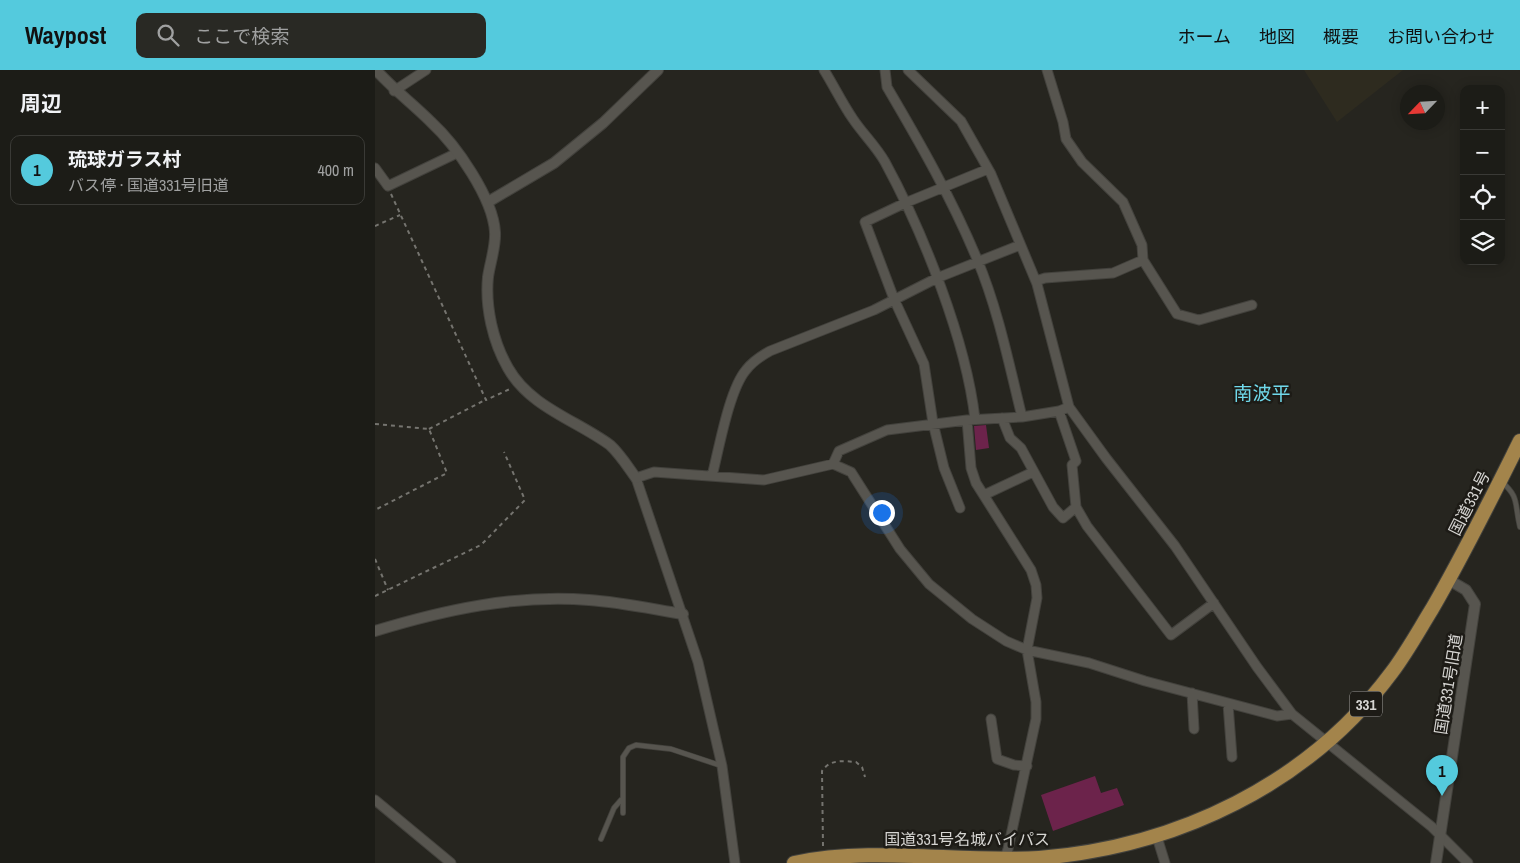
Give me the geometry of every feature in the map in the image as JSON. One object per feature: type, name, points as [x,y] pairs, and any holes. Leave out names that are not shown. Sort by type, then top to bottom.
[{"type":"highway","name":"国道331号","points":[[1449,580],[1520,441]]},
{"type":"highway","name":"国道331号名城バイパス","points":[[794,863],[892,856],[1004,861],[1076,854],[1157,837],[1211,816],[1253,795],[1327,743],[1363,707],[1392,672],[1449,580]]},
{"type":"street","points":[[376,70],[394,91],[432,122],[457,153],[488,202],[495,232],[488,279],[490,322],[508,367],[520,385],[536,400],[611,446],[636,478],[698,662],[722,766],[735,863]]},
{"type":"street","points":[[394,91],[426,70]]},
{"type":"street","points":[[488,202],[554,162],[603,123],[658,70]]},
{"type":"street","points":[[824,70],[853,120],[884,160],[905,202],[937,278],[972,390],[971,468],[975,483],[1031,570],[1036,585],[1037,598],[1027,650],[1036,702],[1036,719],[1027,766],[1004,861]]},
{"type":"street","points":[[885,70],[887,87],[945,187],[978,261],[996,314],[1023,417]]},
{"type":"street","points":[[909,70],[961,121],[988,169],[1035,282],[1069,407],[1106,458],[1175,546],[1257,667],[1293,714],[1440,836],[1469,863]]},
{"type":"street","points":[[1047,70],[1063,122],[1066,139],[1082,162],[1123,202],[1142,245],[1143,260],[1177,314],[1199,320],[1252,305]]},
{"type":"street","points":[[375,168],[388,186],[457,153]]},
{"type":"street","points":[[960,508],[944,468],[933,423],[924,364],[895,299],[865,222],[905,202],[988,169]]},
{"type":"street","points":[[712,476],[735,391],[745,371],[756,359],[770,351],[875,310],[937,278],[1020,245]]},
{"type":"street","points":[[1035,282],[1045,278],[1113,273],[1143,260]]},
{"type":"street","points":[[833,464],[839,451],[887,430],[971,419],[1023,417],[1059,411],[1069,407]]},
{"type":"street","points":[[1059,411],[1076,460],[1072,465],[1076,507],[1087,526],[1171,635],[1213,603]]},
{"type":"street","points":[[1002,418],[1009,438],[1021,448],[1059,515],[1066,517],[1076,507]]},
{"type":"street","points":[[636,478],[654,472],[764,480],[833,464],[851,472],[899,549],[929,584],[972,619],[1006,641],[1027,650],[1089,663],[1228,704],[1277,716],[1293,714]]},
{"type":"street","points":[[984,495],[1033,472]]},
{"type":"street","name":"国道331号旧道","points":[[1436,863],[1475,604],[1466,590],[1449,580]]},
{"type":"street","points":[[375,631],[419,618],[518,600],[589,600],[683,614]]},
{"type":"street","points":[[1192,693],[1193,728]]},
{"type":"street","points":[[1228,704],[1232,757]]},
{"type":"street","points":[[991,719],[997,758],[1014,765],[1027,766]]},
{"type":"street","points":[[375,800],[451,863]]},
{"type":"street","points":[[1157,837],[1165,863]]},
{"type":"lane","points":[[1500,480],[1513,489],[1516,496],[1520,527]]},
{"type":"lane","points":[[623,813],[621,800],[623,757],[629,748],[636,745],[671,749],[722,766]]},
{"type":"lane","points":[[601,838],[614,808],[621,800]]},
{"type":"path","points":[[388,186],[486,400]]},
{"type":"path","points":[[375,226],[401,214]]},
{"type":"path","points":[[375,424],[429,429],[520,385]]},
{"type":"path","points":[[375,510],[447,473],[429,429]]},
{"type":"path","points":[[375,596],[481,545],[525,500],[504,452]]},
{"type":"path","points":[[375,558],[388,590]]},
{"type":"path","points":[[827,861],[823,850],[822,771],[833,762],[856,762],[862,767],[865,778]]},
{"type":"shaded area","points":[[1304,70],[1403,70],[1337,122]]},
{"type":"building","points":[[986,425],[989,448],[976,450],[974,426]]},
{"type":"building","points":[[1095,776],[1101,793],[1117,788],[1124,805],[1053,831],[1041,795]]},
{"type":"place","name":"琉球ガラス村","points":[[1442,796]]},
{"type":"district","name":"南波平","points":[[1262,393]]}]
